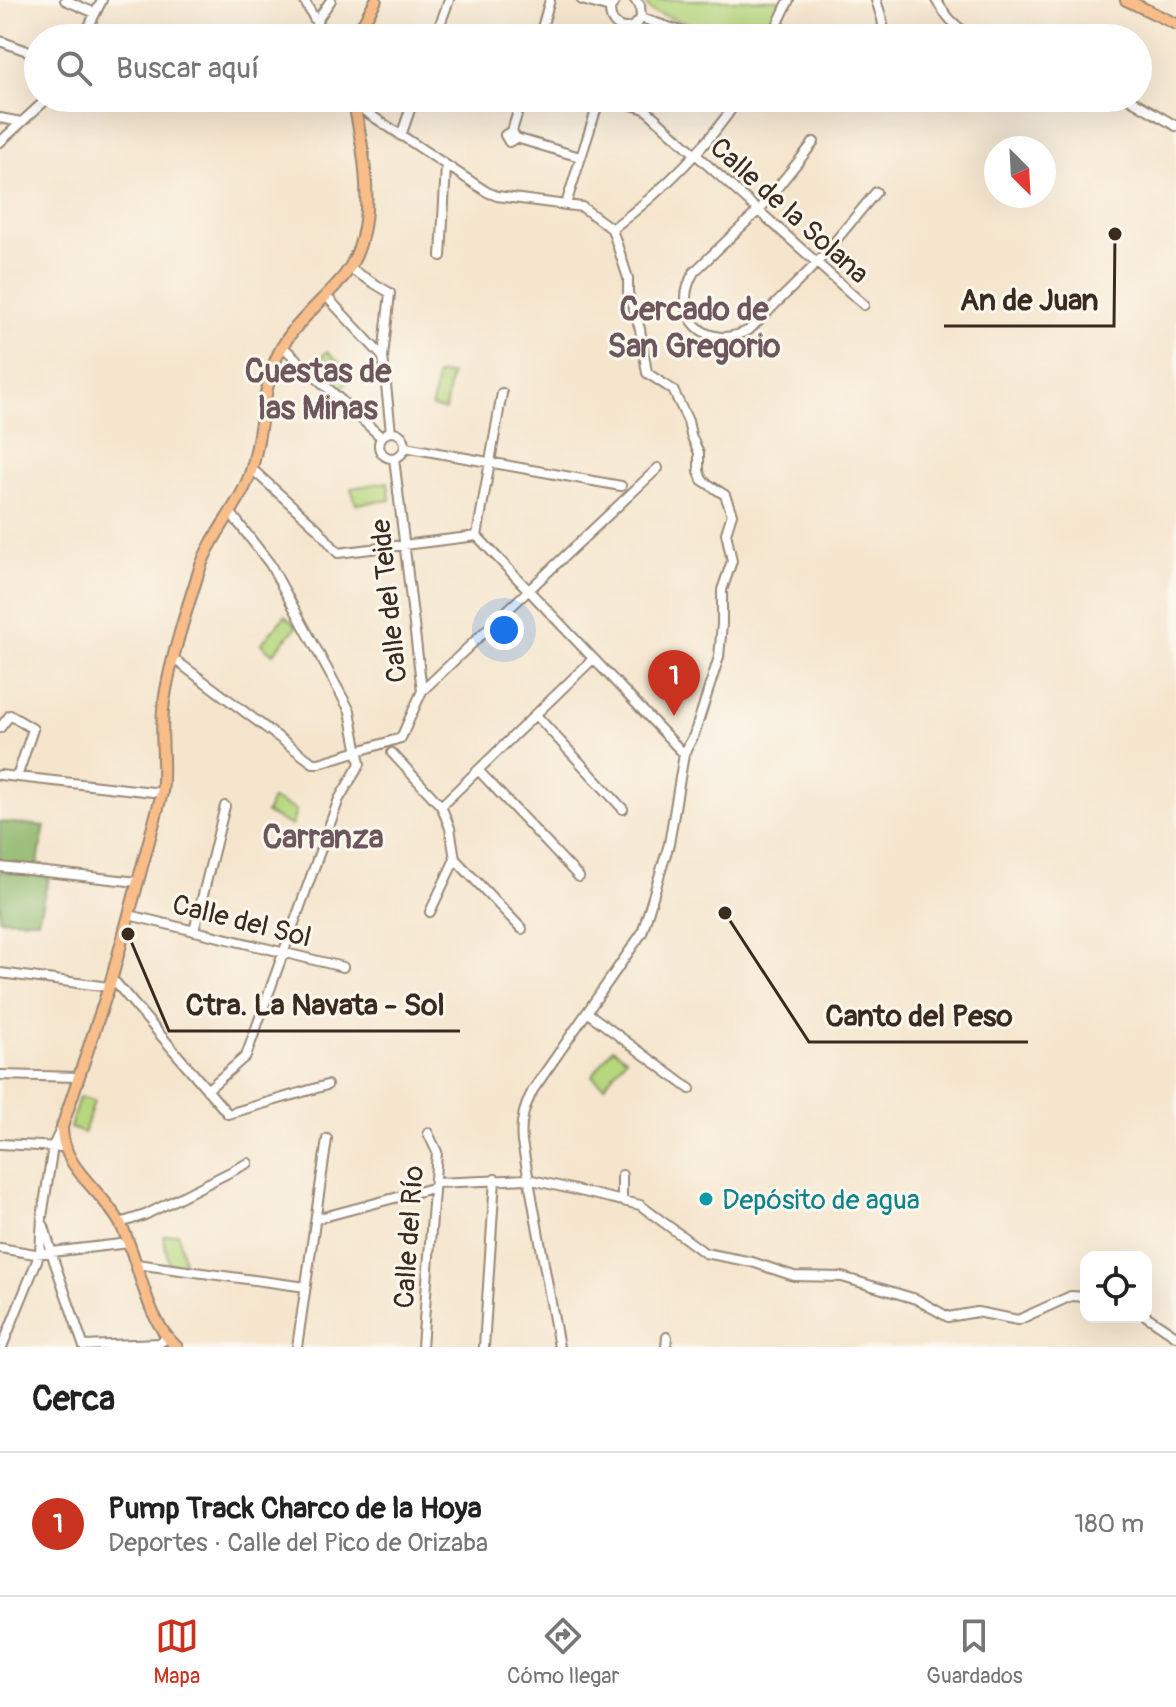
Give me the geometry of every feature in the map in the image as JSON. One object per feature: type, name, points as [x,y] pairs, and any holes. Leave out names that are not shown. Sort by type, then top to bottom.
[{"type":"main road","points":[[363,24],[376,0]]},
{"type":"main road","points":[[1126,0],[1176,24]]},
{"type":"main road","points":[[177,1347],[167,1338],[157,1320],[120,1223],[59,1149],[62,1127],[110,984],[162,793],[164,702],[200,567],[252,469],[266,392],[282,346],[349,268],[362,231],[367,186],[356,112]]},
{"type":"street","points":[[65,0],[95,13]]},
{"type":"street","points":[[90,24],[102,0]]},
{"type":"street","points":[[304,0],[316,22],[331,0]]},
{"type":"street","points":[[440,24],[449,0]]},
{"type":"street","points":[[543,24],[550,0]]},
{"type":"street","points":[[582,0],[610,8]]},
{"type":"street","points":[[614,24],[610,8],[616,0]]},
{"type":"street","points":[[635,0],[640,5],[641,18],[636,24]]},
{"type":"street","points":[[778,24],[789,0]]},
{"type":"street","points":[[876,0],[882,24]]},
{"type":"street","points":[[936,0],[956,24]]},
{"type":"street","points":[[641,18],[659,24]]},
{"type":"street","points":[[0,41],[24,50]]},
{"type":"street","points":[[0,142],[32,112]]},
{"type":"street","points":[[366,112],[497,196],[582,207],[612,229],[628,278],[628,293],[640,329],[647,373],[673,390],[699,453],[702,480],[725,495],[732,514],[726,533],[732,561],[722,590],[719,657],[694,735],[684,754],[669,844],[642,933],[533,1090],[520,1124],[559,1347]]},
{"type":"street","points":[[401,136],[409,112]]},
{"type":"street","points":[[519,112],[514,135],[580,157]]},
{"type":"street","points":[[566,204],[595,112]]},
{"type":"street","name":"Calle de la Solana","points":[[648,112],[864,305]]},
{"type":"street","points":[[612,229],[659,193],[696,155],[728,112]]},
{"type":"street","points":[[1152,112],[1176,126]]},
{"type":"street","points":[[0,118],[21,122]]},
{"type":"street","points":[[0,125],[11,131]]},
{"type":"street","points":[[814,142],[759,211],[694,272],[687,283],[684,296],[686,309],[691,321],[700,330],[725,338],[749,330],[817,263],[876,192]]},
{"type":"street","points":[[441,256],[446,166]]},
{"type":"street","points":[[349,268],[390,293],[383,357],[391,432]]},
{"type":"street","points":[[326,296],[383,357]]},
{"type":"street","points":[[282,346],[381,437]]},
{"type":"street","points":[[477,536],[502,393]]},
{"type":"street","points":[[381,437],[391,432],[400,434],[405,447]]},
{"type":"street","points":[[381,437],[379,446],[382,453],[394,458],[405,447]]},
{"type":"street","points":[[405,447],[636,489]]},
{"type":"street","name":"Calle del Teide","points":[[174,659],[307,760],[319,763],[401,738],[422,691],[394,458]]},
{"type":"street","points":[[422,691],[658,468]]},
{"type":"street","points":[[252,469],[318,529],[338,553],[477,536]]},
{"type":"street","points":[[621,486],[626,498]]},
{"type":"street","points":[[207,1090],[246,1056],[339,799],[360,764],[350,711],[270,564],[230,512]]},
{"type":"street","points":[[477,536],[684,754]]},
{"type":"street","points":[[441,806],[593,659]]},
{"type":"street","points":[[420,674],[426,679],[434,679]]},
{"type":"street","points":[[535,714],[623,809]]},
{"type":"street","points":[[0,728],[10,715],[33,729],[17,777]]},
{"type":"street","points":[[392,753],[441,806],[450,828],[455,859],[430,912]]},
{"type":"street","points":[[478,770],[579,877]]},
{"type":"street","points":[[0,775],[162,793]]},
{"type":"street","points":[[194,931],[225,806]]},
{"type":"street","points":[[455,859],[522,929]]},
{"type":"street","points":[[0,867],[138,882]]},
{"type":"street","name":"Calle del Sol","points":[[129,915],[343,967]]},
{"type":"street","points":[[0,973],[116,983],[228,1114],[327,1085]]},
{"type":"street","points":[[588,1013],[690,1089]]},
{"type":"street","points":[[0,1075],[78,1077]]},
{"type":"street","name":"Calle del Río","points":[[422,1347],[437,1152],[428,1133]]},
{"type":"street","points":[[297,1347],[327,1139]]},
{"type":"street","points":[[0,1144],[59,1149],[42,1217],[40,1253],[2,1347]]},
{"type":"street","points":[[120,1223],[145,1215],[248,1163]]},
{"type":"street","points":[[622,1175],[622,1200]]},
{"type":"street","points":[[484,1347],[495,1179]]},
{"type":"street","points":[[316,1219],[434,1185],[528,1179],[640,1205],[705,1253],[752,1262],[794,1276],[842,1277],[916,1299],[948,1317],[977,1312],[1018,1320],[1071,1296],[1080,1297]]},
{"type":"street","points":[[42,1217],[84,1346],[159,1343],[167,1338]]},
{"type":"street","points":[[0,1248],[40,1253],[129,1243]]},
{"type":"street","points":[[136,1264],[306,1287]]},
{"type":"street","points":[[1152,1320],[1176,1336]]},
{"type":"green space","points":[[643,0],[783,2],[773,24],[689,24],[651,11]]},
{"type":"green space","points":[[327,351],[353,376],[340,390],[314,365]]},
{"type":"green space","points":[[451,374],[445,410],[432,407],[437,375]]},
{"type":"green space","points":[[388,482],[390,500],[356,504],[351,488]]},
{"type":"green space","points":[[285,616],[297,626],[273,654],[261,644]]},
{"type":"green space","points":[[272,799],[296,810],[292,826],[266,813]]},
{"type":"green space","points":[[0,822],[45,826],[37,867],[0,863]]},
{"type":"green space","points":[[0,871],[49,877],[38,920],[0,919]]},
{"type":"green space","points":[[613,1048],[626,1058],[604,1086],[592,1076]]},
{"type":"green space","points":[[79,1097],[94,1101],[84,1133],[70,1128]]},
{"type":"green space","points":[[178,1233],[185,1266],[169,1264],[163,1236]]},
{"type":"place","name":"An de Juan","points":[[1115,234]]},
{"type":"place","name":"Pump Track Charco de la Hoya","points":[[674,716]]},
{"type":"place","name":"Canto del Peso","points":[[725,913]]},
{"type":"place","name":"Ctra. La Navata - Sol","points":[[128,934]]},
{"type":"place","name":"Depósito de agua","points":[[706,1199]]},
{"type":"district","name":"Cercado de San Gregorio","points":[[694,328]]},
{"type":"district","name":"Cuestas de las Minas","points":[[318,390]]},
{"type":"district","name":"Carranza","points":[[323,837]]}]
